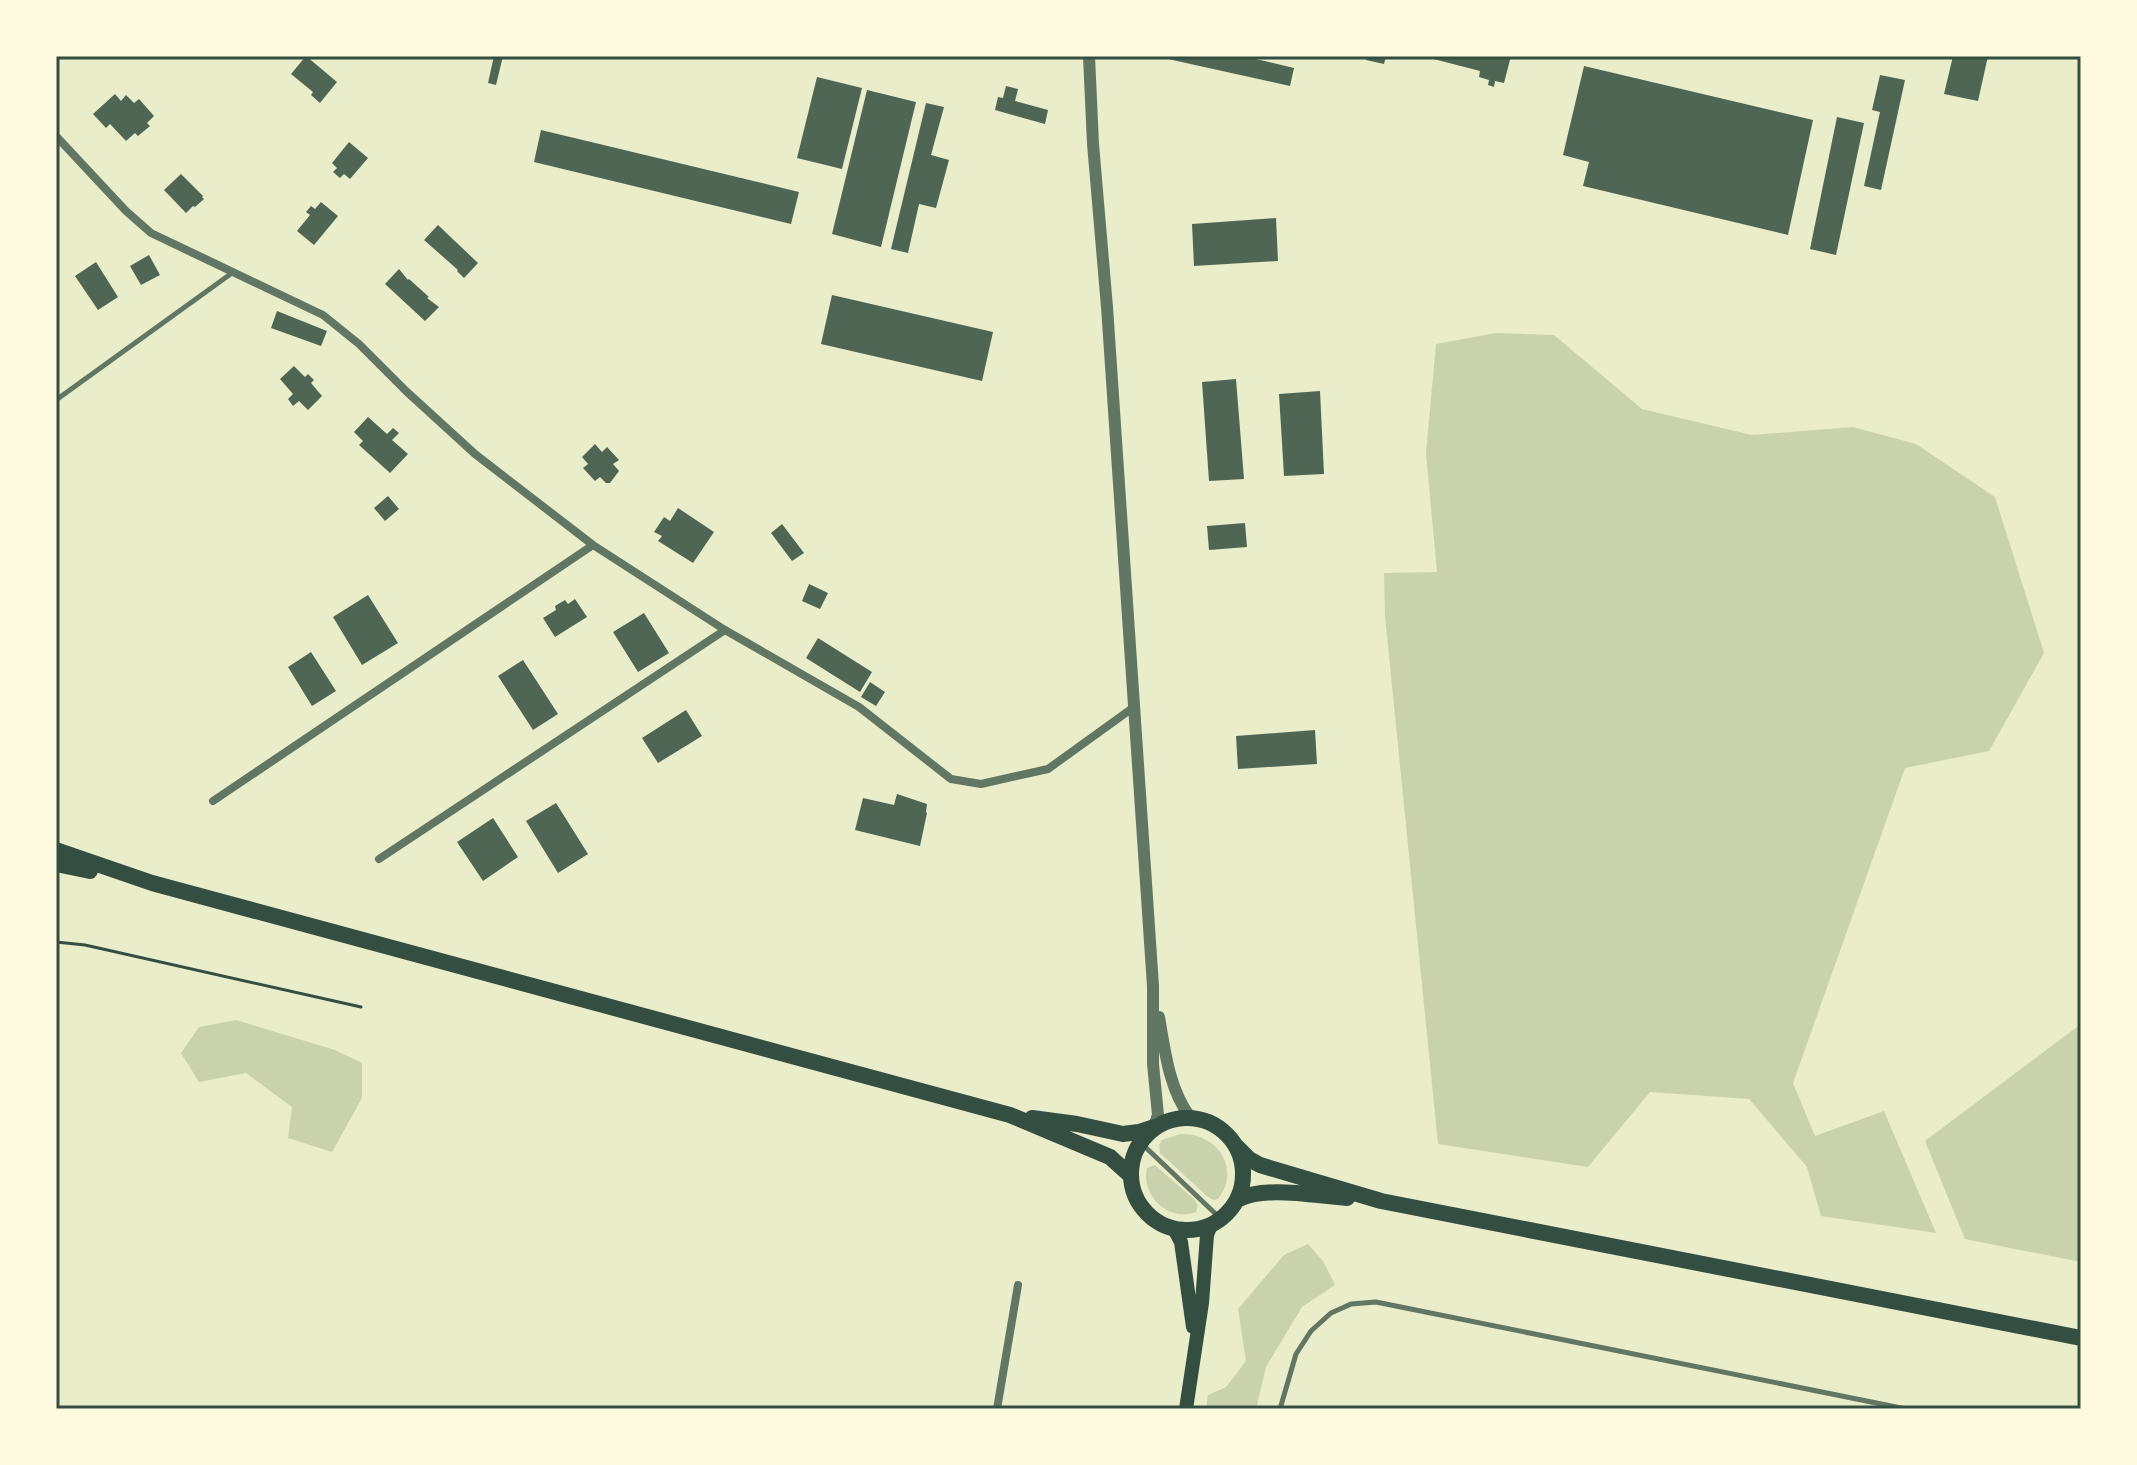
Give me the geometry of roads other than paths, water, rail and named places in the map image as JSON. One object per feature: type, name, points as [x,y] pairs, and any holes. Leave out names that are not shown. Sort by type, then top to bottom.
[{"type":"main road","points":[[56,850],[152,883],[1010,1115],[1123,1134],[1139,1132],[1171,1119],[1190,1117],[1208,1121],[1224,1131],[1249,1159],[1260,1165],[1381,1201],[2081,1338]]},
{"type":"main road","points":[[56,864],[152,883]]},
{"type":"main road","points":[[1010,1115],[1110,1157],[1130,1175]]},
{"type":"main road","points":[[1154,1127],[1140,1142],[1132,1158],[1130,1175],[1133,1194],[1143,1210],[1157,1222],[1174,1229],[1193,1230],[1216,1222]]},
{"type":"main road","points":[[1186,1409],[1202,1303],[1207,1235],[1216,1222],[1230,1211],[1243,1182],[1243,1163],[1236,1146]]},
{"type":"main road","points":[[1237,1200],[1248,1194],[1263,1192],[1381,1201]]},
{"type":"main road","points":[[1174,1229],[1181,1242],[1195,1344]]},
{"type":"street","points":[[1089,56],[1153,986],[1153,1064],[1158,1115],[1154,1127]]},
{"type":"street","points":[[56,136],[126,211],[151,233],[323,315],[359,344],[475,454],[593,545],[725,630],[859,707],[951,779],[981,784],[1048,769],[1134,707]]},
{"type":"street","points":[[213,801],[593,545]]},
{"type":"street","points":[[379,859],[725,630]]},
{"type":"street","points":[[1153,986],[1171,1077],[1180,1104],[1190,1117]]},
{"type":"street","points":[[997,1409],[1018,1285]]},
{"type":"lane","points":[[56,400],[233,272]]},
{"type":"lane","points":[[1140,1142],[1216,1222]]},
{"type":"lane","points":[[1280,1409],[1296,1354],[1311,1331],[1331,1313],[1351,1304],[1376,1302],[1906,1409]]}]
